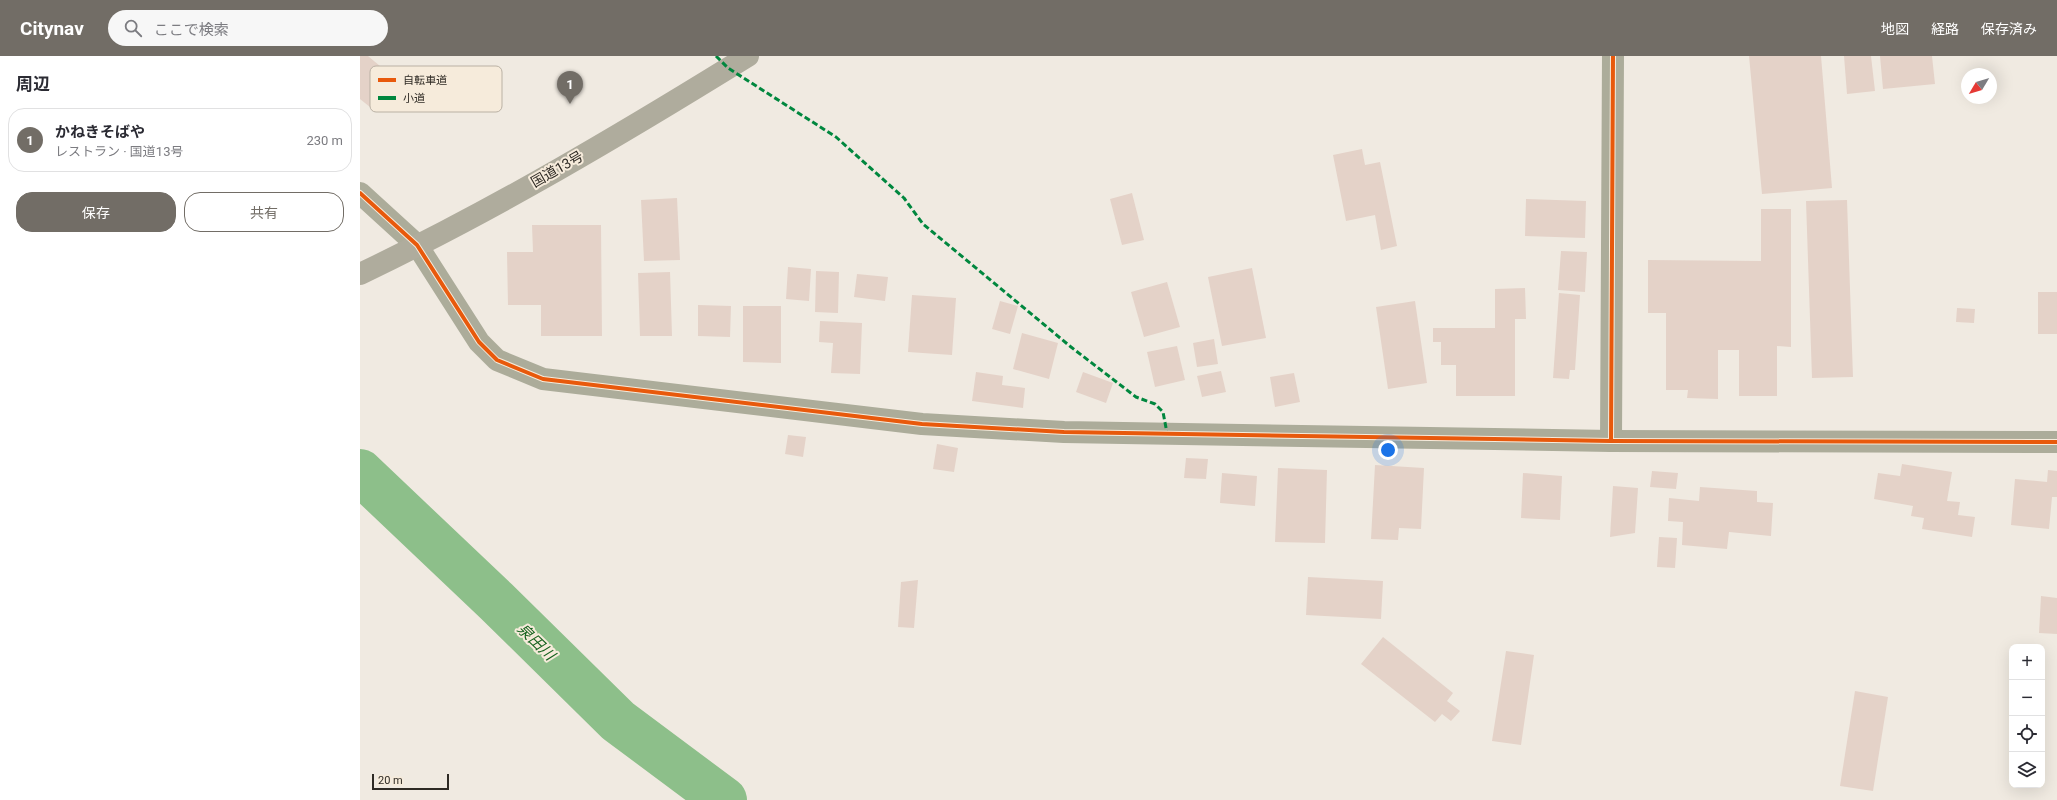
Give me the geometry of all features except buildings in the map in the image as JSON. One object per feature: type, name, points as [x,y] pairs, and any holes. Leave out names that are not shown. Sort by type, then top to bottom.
[{"type":"highway","name":"国道13号","points":[[360,274],[551,173],[748,56]]},
{"type":"street","points":[[1611,441],[1613,56]]},
{"type":"street","points":[[360,193],[417,245],[479,342],[497,360],[542,379],[930,424],[1072,432],[1611,441],[2057,442]]},
{"type":"waterway","name":"泉田川","points":[[360,472],[496,601],[618,721],[724,800]]},
{"type":"marked path","points":[[716,56],[728,68],[836,137],[904,198],[923,224],[1071,347],[1136,397],[1155,404],[1163,412],[1167,433]]},
{"type":"cycle path","points":[[1611,441],[1613,56]]},
{"type":"cycle path","points":[[360,193],[417,245],[479,342],[497,360],[543,379],[922,424],[1064,432],[1611,441],[2057,442]]},
{"type":"place","name":"かねきそばや","points":[[570,104]]}]
